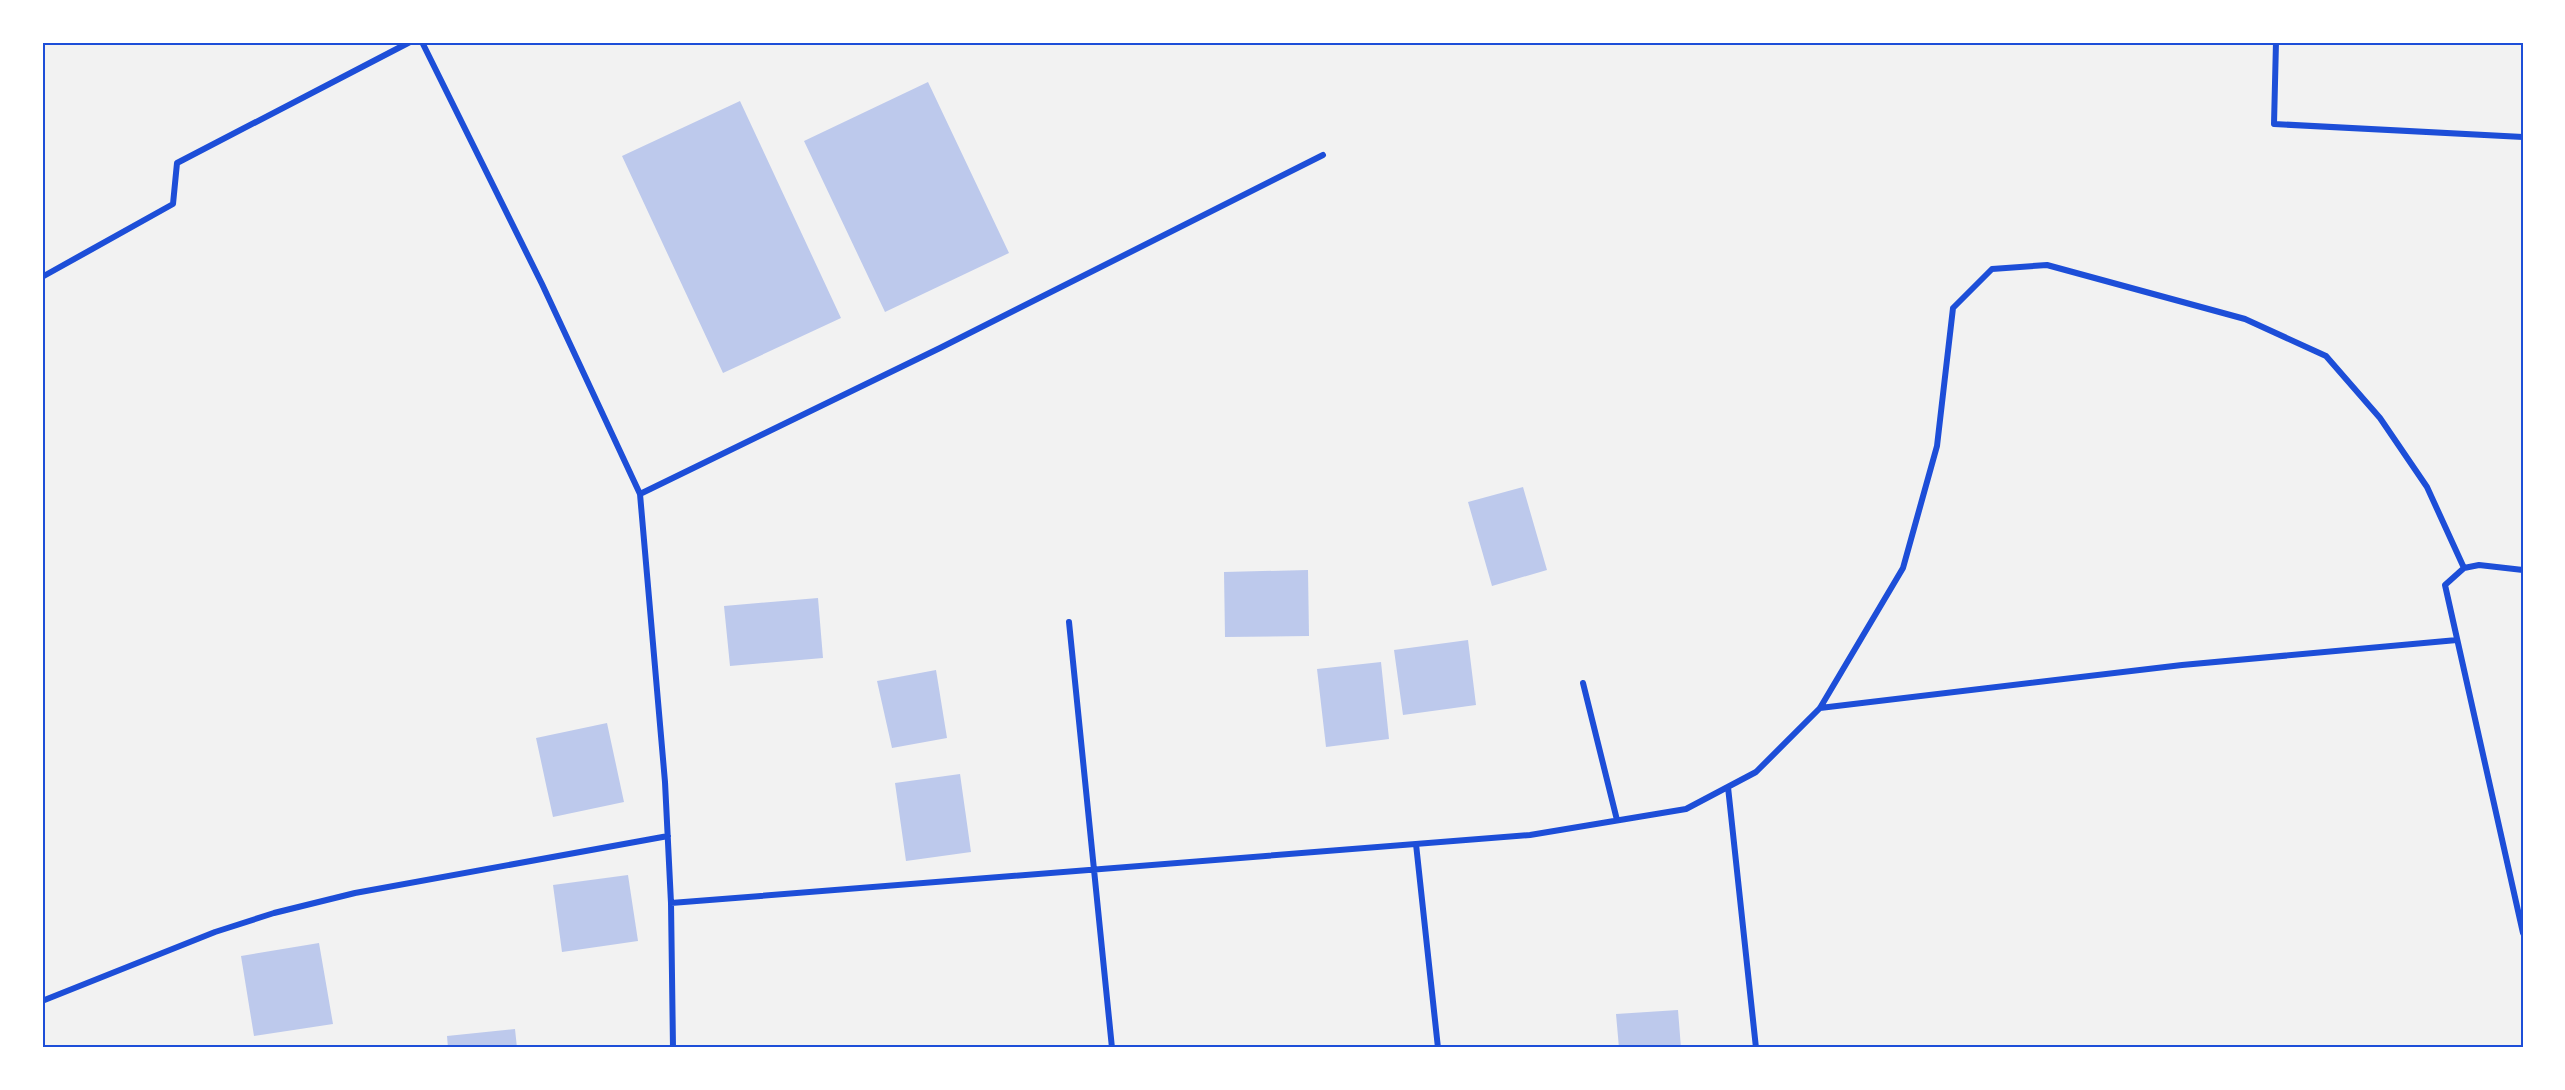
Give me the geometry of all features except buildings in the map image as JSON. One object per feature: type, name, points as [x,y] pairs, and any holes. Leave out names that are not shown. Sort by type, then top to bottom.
[{"type":"street","points":[[42,277],[173,204],[177,163],[410,42]]},
{"type":"street","points":[[422,42],[542,284],[640,494],[668,836],[673,1048]]},
{"type":"street","points":[[2276,42],[2274,124],[2523,137]]},
{"type":"street","points":[[640,494],[940,348],[1323,155]]},
{"type":"street","points":[[671,903],[1530,835],[1686,809],[1756,772],[1820,708],[1903,568],[1937,446],[1953,308],[1992,268],[2047,265],[2245,319],[2326,356],[2380,418],[2427,487],[2463,568]]},
{"type":"street","points":[[2523,570],[2479,565],[2463,568],[2445,585],[2523,933]]},
{"type":"street","points":[[1069,622],[1112,1048]]},
{"type":"street","points":[[1820,708],[2170,667],[2457,640]]},
{"type":"street","points":[[1583,683],[1617,820]]},
{"type":"street","points":[[1728,787],[1756,1048]]},
{"type":"street","points":[[42,1000],[215,932],[274,913],[355,893],[668,836]]},
{"type":"street","points":[[1416,844],[1437,1048]]}]
